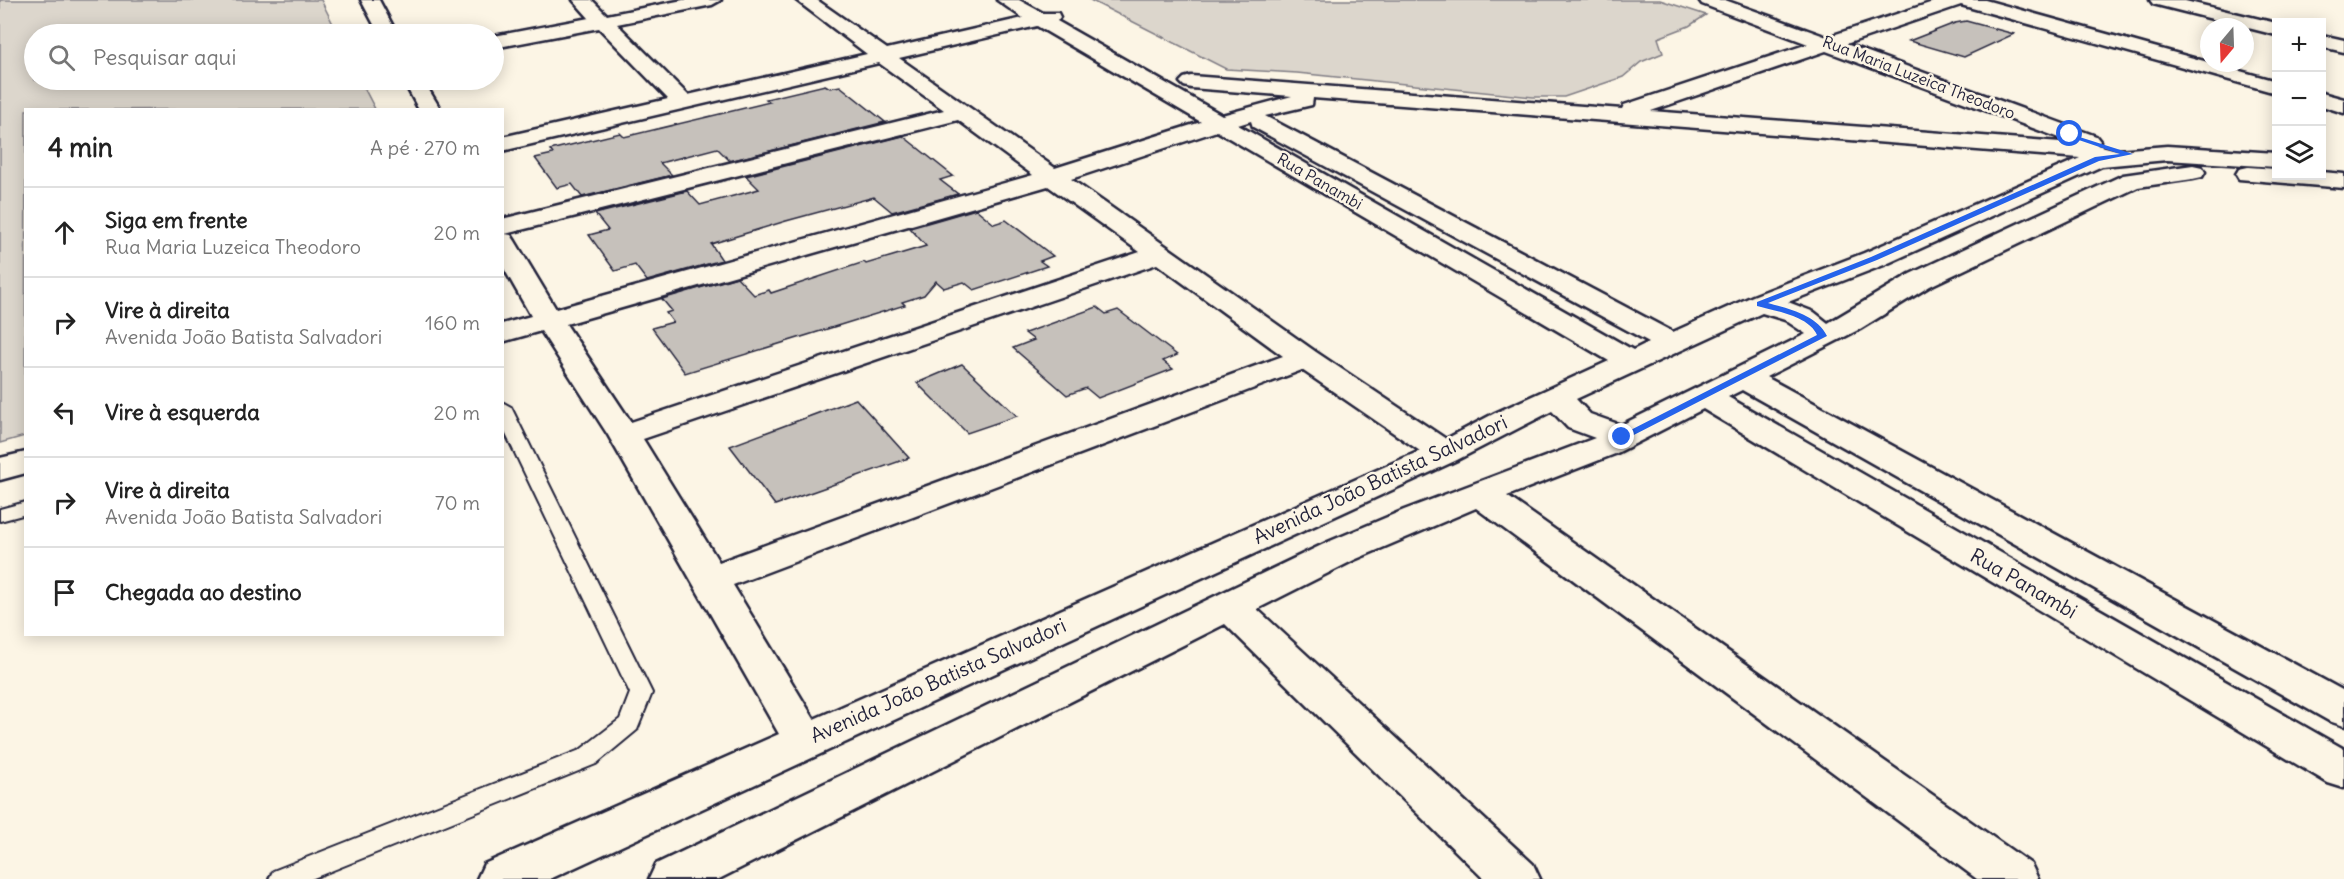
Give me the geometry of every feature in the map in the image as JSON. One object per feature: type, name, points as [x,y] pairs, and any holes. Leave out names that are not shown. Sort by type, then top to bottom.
[{"type":"street","points":[[370,0],[383,24]]},
{"type":"street","points":[[582,0],[683,102]]},
{"type":"street","points":[[504,40],[712,0]]},
{"type":"street","points":[[805,0],[1305,358],[1445,453]]},
{"type":"street","name":"Rua Panambi","points":[[1006,0],[1043,10],[1070,12],[1249,115],[1672,343]]},
{"type":"street","name":"Rua Maria Luzeica Theodoro","points":[[1708,0],[2129,154]]},
{"type":"street","points":[[1619,115],[1957,0]]},
{"type":"street","points":[[1964,0],[2272,86]]},
{"type":"street","points":[[2159,0],[2272,28]]},
{"type":"street","points":[[504,144],[884,56],[1043,10]]},
{"type":"street","name":"Rua Panambi","points":[[1043,10],[1221,123],[1633,362]]},
{"type":"street","points":[[2326,42],[2344,46]]},
{"type":"street","points":[[1191,82],[2129,154]]},
{"type":"street","points":[[419,90],[429,108]]},
{"type":"street","points":[[504,332],[1052,177],[1288,103],[1350,95]]},
{"type":"street","points":[[2326,100],[2344,106]]},
{"type":"street","points":[[504,226],[962,112]]},
{"type":"street","points":[[1981,144],[2031,154],[2051,162],[2063,175]]},
{"type":"street","name":"Avenida João Batista Salvadori","points":[[501,879],[1445,453],[1672,343],[1760,304],[1874,259],[2097,159],[2129,154],[2167,153],[2272,160]]},
{"type":"street","points":[[2326,163],[2344,164]]},
{"type":"street","points":[[673,879],[1341,551],[1622,437],[1822,336],[1920,280],[2132,180],[2186,172],[2233,172],[2344,181]]},
{"type":"street","points":[[504,244],[549,321],[624,435],[805,740]]},
{"type":"street","points":[[624,435],[1161,254]]},
{"type":"street","points":[[1760,304],[1789,312],[1808,321],[1819,330],[1822,336]]},
{"type":"street","points":[[709,580],[1305,358]]},
{"type":"street","points":[[1742,377],[2344,710]]},
{"type":"street","name":"Rua Panambi","points":[[1704,396],[2344,770]]},
{"type":"street","points":[[1557,397],[1579,421],[1622,437]]},
{"type":"street","points":[[0,469],[24,463]]},
{"type":"street","points":[[1480,494],[2014,879]]},
{"type":"street","points":[[1230,606],[1516,879]]},
{"type":"lane","points":[[282,879],[588,757],[629,724],[641,693],[504,411]]},
{"type":"lane","points":[[0,515],[24,509]]},
{"type":"shaded area","points":[[0,0],[321,0],[333,24],[24,24],[24,90],[365,90],[374,108],[24,108],[24,436],[0,443]]},
{"type":"shaded area","points":[[1090,0],[1660,0],[1706,15],[1689,26],[1658,38],[1663,53],[1641,62],[1623,77],[1564,97],[1533,97],[1297,73],[1226,69]]},
{"type":"building","points":[[1966,21],[2014,34],[1964,57],[1909,41],[1955,23]]},
{"type":"building","points":[[825,85],[830,88],[840,86],[885,122],[730,161],[717,148],[660,163],[672,175],[582,197],[572,184],[557,188],[535,158],[553,154],[550,150],[620,133],[624,137],[770,102],[766,99]]},
{"type":"building","points":[[903,136],[953,176],[940,180],[958,194],[892,212],[874,197],[786,221],[711,244],[722,260],[647,281],[635,265],[615,271],[589,235],[608,230],[595,214],[687,191],[700,205],[759,189],[746,176]]},
{"type":"building","points":[[976,209],[994,224],[1006,220],[1053,256],[1040,261],[1047,266],[974,290],[964,282],[944,288],[936,281],[924,295],[902,302],[905,305],[685,373],[652,328],[673,322],[666,313],[672,311],[662,299],[737,277],[754,295],[769,290],[771,293],[864,262],[866,264],[926,246],[910,228]]},
{"type":"building","points":[[1097,307],[1106,314],[1118,310],[1177,355],[1163,361],[1173,369],[1098,398],[1086,388],[1067,395],[1013,348],[1034,340],[1025,333]]},
{"type":"building","points":[[962,364],[1017,416],[967,433],[917,383]]},
{"type":"building","points":[[856,399],[909,458],[775,505],[730,446]]},
{"type":"route","points":[[1622,437],[1822,336],[1819,330],[1808,321],[1775,307],[1760,304],[1874,259],[2097,159],[2129,154],[2070,134]]}]
